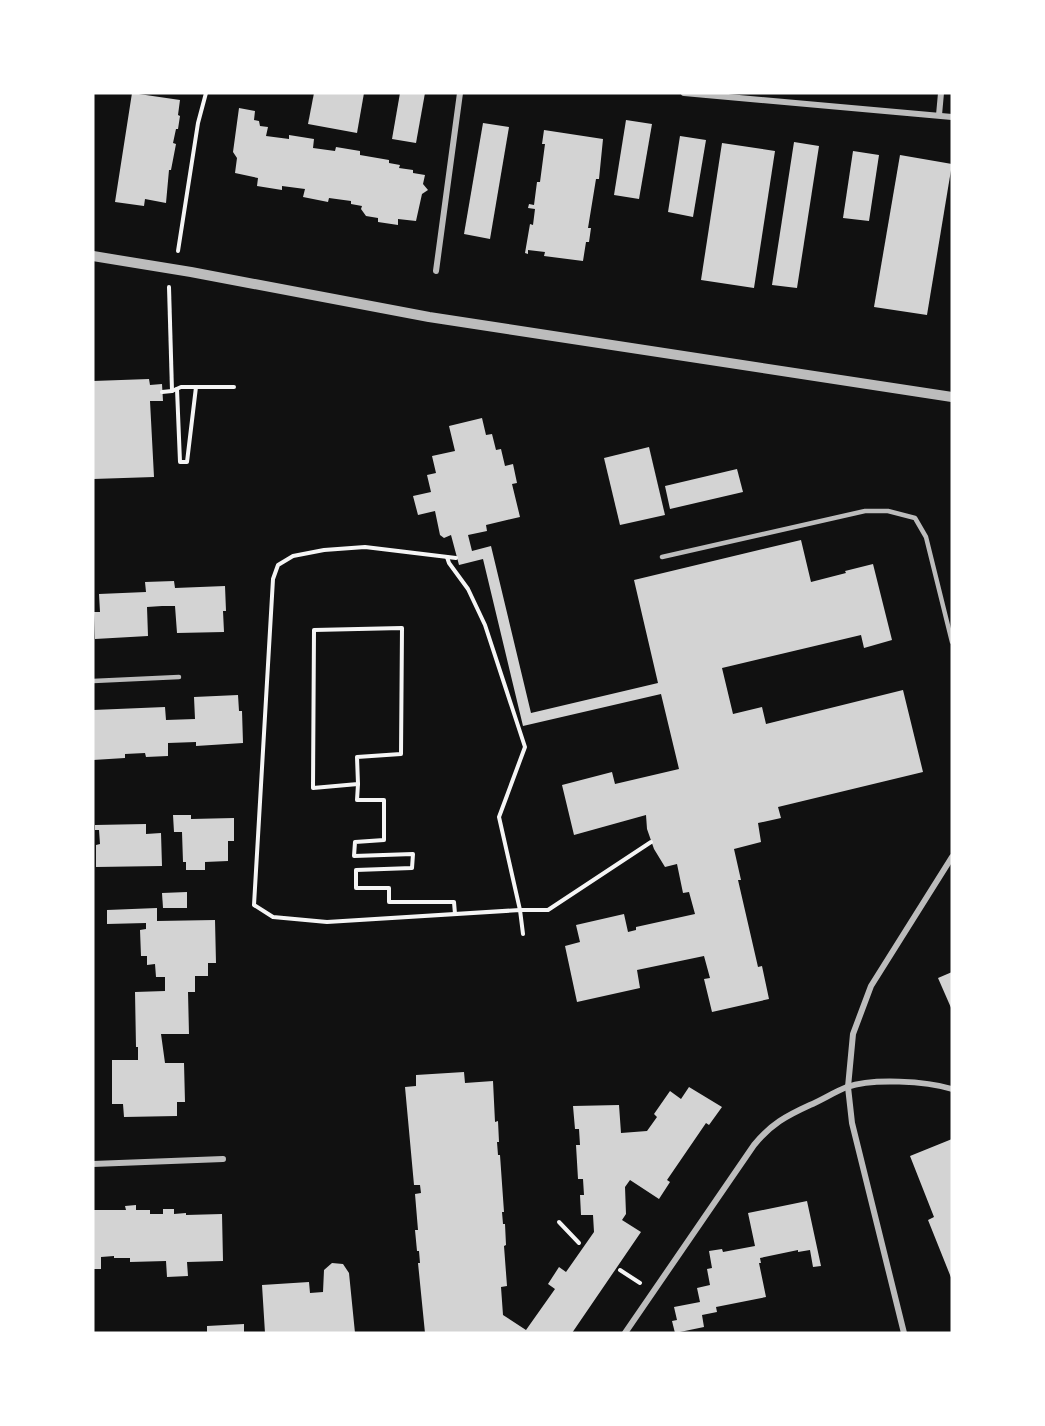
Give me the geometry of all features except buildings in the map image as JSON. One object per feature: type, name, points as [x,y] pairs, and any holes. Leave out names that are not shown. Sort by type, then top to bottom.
[{"type":"street","points":[[436,271],[460,93]]},
{"type":"street","points":[[684,93],[952,117]]},
{"type":"street","points":[[939,115],[941,93]]},
{"type":"street","points":[[93,256],[429,317],[952,397]]},
{"type":"street","points":[[904,1333],[852,1123],[848,1086],[853,1034],[871,986],[952,857]]},
{"type":"street","points":[[625,1333],[713,1203],[764,1132],[773,1124],[848,1086],[878,1082],[938,1084],[952,1089]]},
{"type":"street","points":[[93,1164],[223,1159]]},
{"type":"lane","points":[[662,557],[865,511],[900,514],[915,518],[926,537],[952,642]]},
{"type":"lane","points":[[93,681],[179,677]]},
{"type":"path","points":[[196,387],[187,462],[180,462],[175,390],[172,269],[198,123],[206,93]]},
{"type":"path","points":[[162,392],[181,387],[234,387]]},
{"type":"path","points":[[456,558],[365,547],[324,550],[293,556],[278,565],[273,579],[254,905],[273,917],[327,922],[548,910],[651,842]]},
{"type":"path","points":[[447,557],[468,589],[485,625],[525,747],[499,817],[520,910],[523,934]]},
{"type":"path","points":[[358,784],[314,788],[314,630],[402,628],[400,754],[357,757],[358,784],[357,800],[384,800],[384,840],[355,842],[354,856],[413,854],[412,868],[356,870],[356,888],[389,888],[389,902],[454,902],[455,914]]},
{"type":"path","points":[[559,1222],[579,1243]]}]
